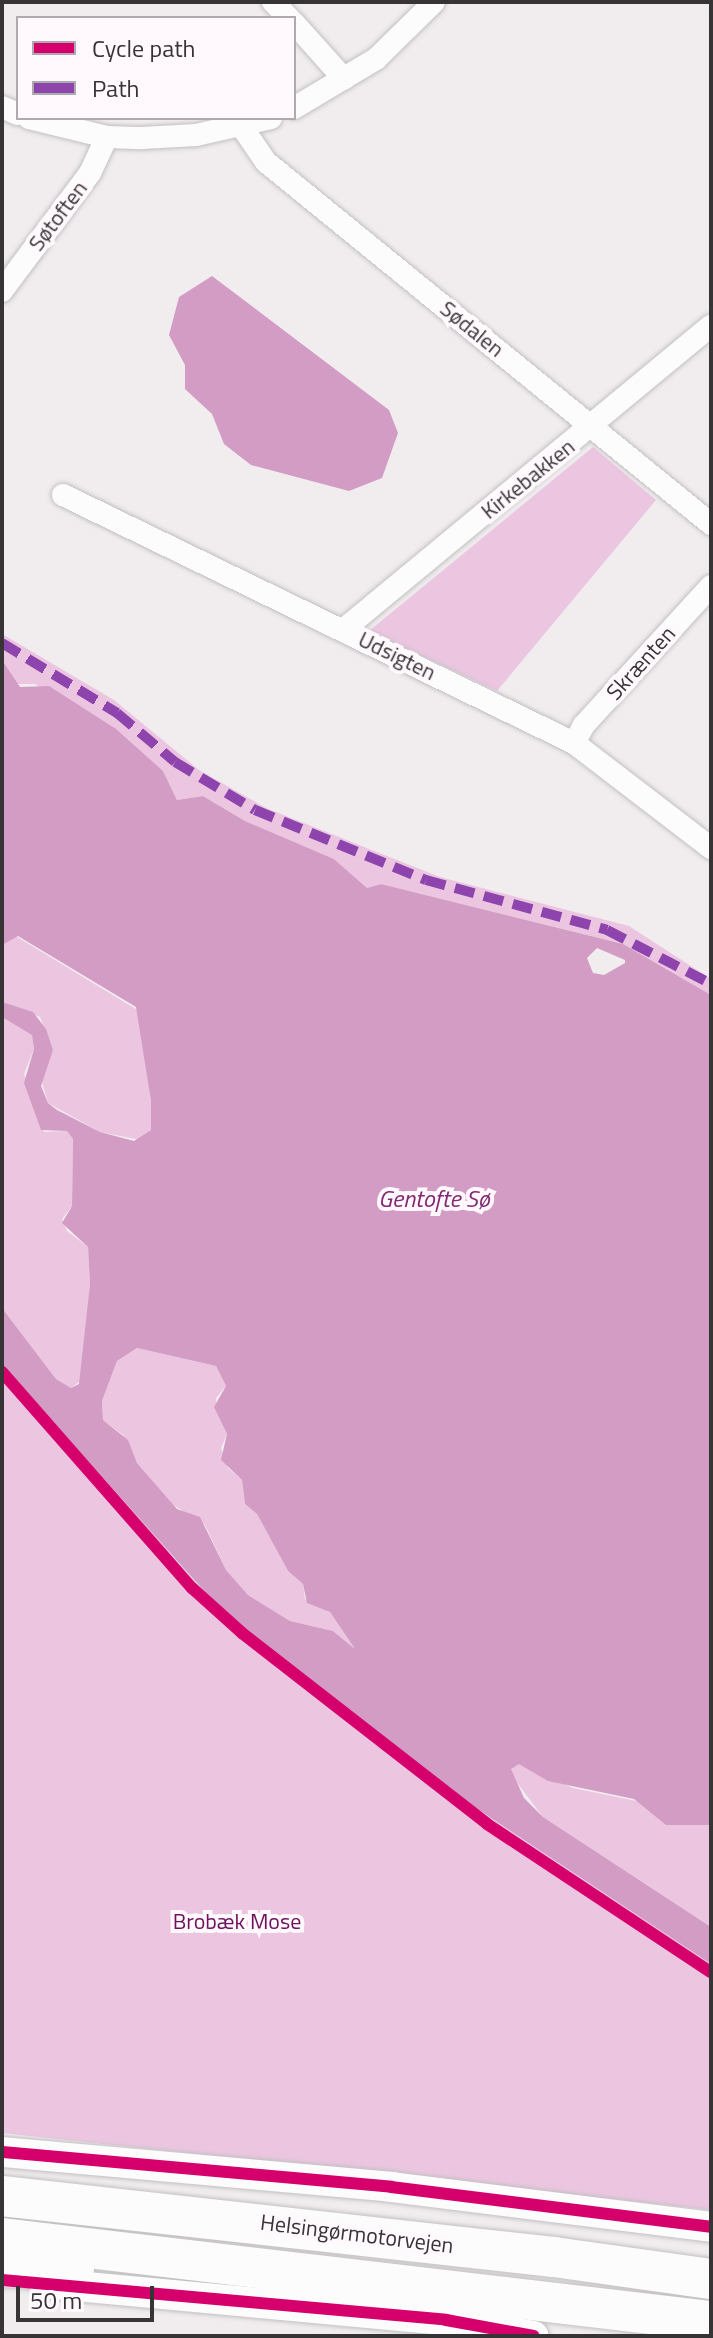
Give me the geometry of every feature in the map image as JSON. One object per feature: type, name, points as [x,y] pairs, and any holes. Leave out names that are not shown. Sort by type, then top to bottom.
[{"type":"highway","points":[[2,2169],[545,2240],[554,2257]]},
{"type":"highway","name":"Helsingørmotorvejen","points":[[2,2196],[554,2257],[711,2279]]},
{"type":"highway","name":"Helsingørmotorvejen","points":[[2,2238],[711,2321]]},
{"type":"highway","points":[[2,2267],[319,2288],[352,2278]]},
{"type":"street","points":[[296,107],[376,59],[434,2]]},
{"type":"street","points":[[296,25],[344,79]]},
{"type":"street","points":[[37,120],[107,137],[196,135],[265,120]]},
{"type":"street","name":"Sødalen","points":[[242,127],[266,162],[711,524]]},
{"type":"street","name":"Søtoften","points":[[2,291],[90,173],[107,137]]},
{"type":"street","name":"Kirkebakken","points":[[343,630],[711,326]]},
{"type":"street","name":"Udsigten","points":[[63,495],[574,743],[711,848]]},
{"type":"street","name":"Skrænten","points":[[574,743],[584,725],[711,586]]},
{"type":"street","points":[[2,2152],[391,2187],[711,2227]]},
{"type":"street","points":[[2,2280],[446,2320],[534,2336]]},
{"type":"green space","points":[[593,447],[656,500],[497,691],[369,631]]},
{"type":"green space","points":[[2,634],[114,700],[199,770],[266,808],[440,877],[629,926],[711,979],[711,995],[623,944],[381,884],[367,888],[334,859],[245,821],[203,796],[177,800],[163,771],[35,684],[17,684],[2,660]]},
{"type":"green space","points":[[14,935],[139,1011],[151,1101],[151,1130],[141,1140],[100,1132],[48,1103],[41,1079],[53,1050],[40,1017],[2,1002],[2,945]]},
{"type":"green space","points":[[2,1017],[32,1034],[34,1049],[24,1074],[44,1132],[67,1131],[73,1139],[72,1206],[62,1219],[67,1231],[88,1247],[90,1284],[82,1380],[71,1388],[56,1379],[2,1308]]},
{"type":"green space","points":[[137,1348],[216,1366],[226,1386],[216,1398],[217,1413],[227,1434],[221,1448],[228,1468],[242,1480],[245,1504],[257,1514],[288,1571],[303,1584],[305,1599],[330,1612],[355,1649],[333,1631],[290,1621],[248,1595],[226,1570],[205,1525],[172,1504],[137,1463],[123,1435],[103,1420],[102,1401],[117,1361]]},
{"type":"green space","name":"Brobæk Mose","points":[[2,1365],[225,1614],[440,1784],[711,1964],[711,2210],[2,2133]]},
{"type":"green space","points":[[519,1763],[573,1788],[641,1802],[666,1825],[711,1825],[711,1927],[543,1817],[515,1780],[511,1769]]},
{"type":"water","points":[[212,276],[389,410],[398,433],[382,478],[349,491],[251,465],[224,444],[212,414],[185,389],[185,365],[169,335],[179,297]]},
{"type":"water","name":"Gentofte Sø","points":[[2,660],[20,687],[49,686],[116,729],[163,771],[177,800],[203,796],[245,821],[334,859],[367,888],[381,884],[623,944],[711,995],[711,1825],[666,1825],[634,1799],[548,1781],[519,1764],[511,1769],[524,1798],[543,1817],[711,1927],[711,1964],[440,1784],[225,1614],[2,1365],[2,1308],[56,1379],[71,1388],[79,1384],[90,1284],[88,1247],[62,1223],[72,1206],[73,1139],[67,1131],[41,1130],[24,1083],[34,1049],[32,1035],[2,1017],[2,1002],[33,1012],[46,1029],[53,1050],[41,1086],[48,1103],[57,1110],[100,1132],[134,1141],[151,1130],[151,1101],[136,1007],[18,936],[2,945]],"holes":[[[597,948],[625,960],[625,963],[604,975],[593,973],[587,958]],[[137,1348],[216,1366],[226,1386],[214,1407],[227,1434],[221,1460],[242,1480],[245,1504],[257,1514],[288,1571],[303,1584],[307,1603],[330,1612],[355,1649],[333,1631],[290,1621],[248,1595],[226,1570],[200,1517],[177,1509],[137,1463],[128,1440],[103,1420],[102,1401],[117,1361]]]},
{"type":"marked path","points":[[2,643],[117,713],[175,762],[255,810],[426,880],[607,930],[711,984]]},
{"type":"cycle path","points":[[2,1372],[192,1588],[242,1633],[487,1824],[711,1972]]},
{"type":"cycle path","points":[[2,2152],[391,2187],[711,2227]]},
{"type":"cycle path","points":[[2,2280],[446,2320],[534,2336]]}]
